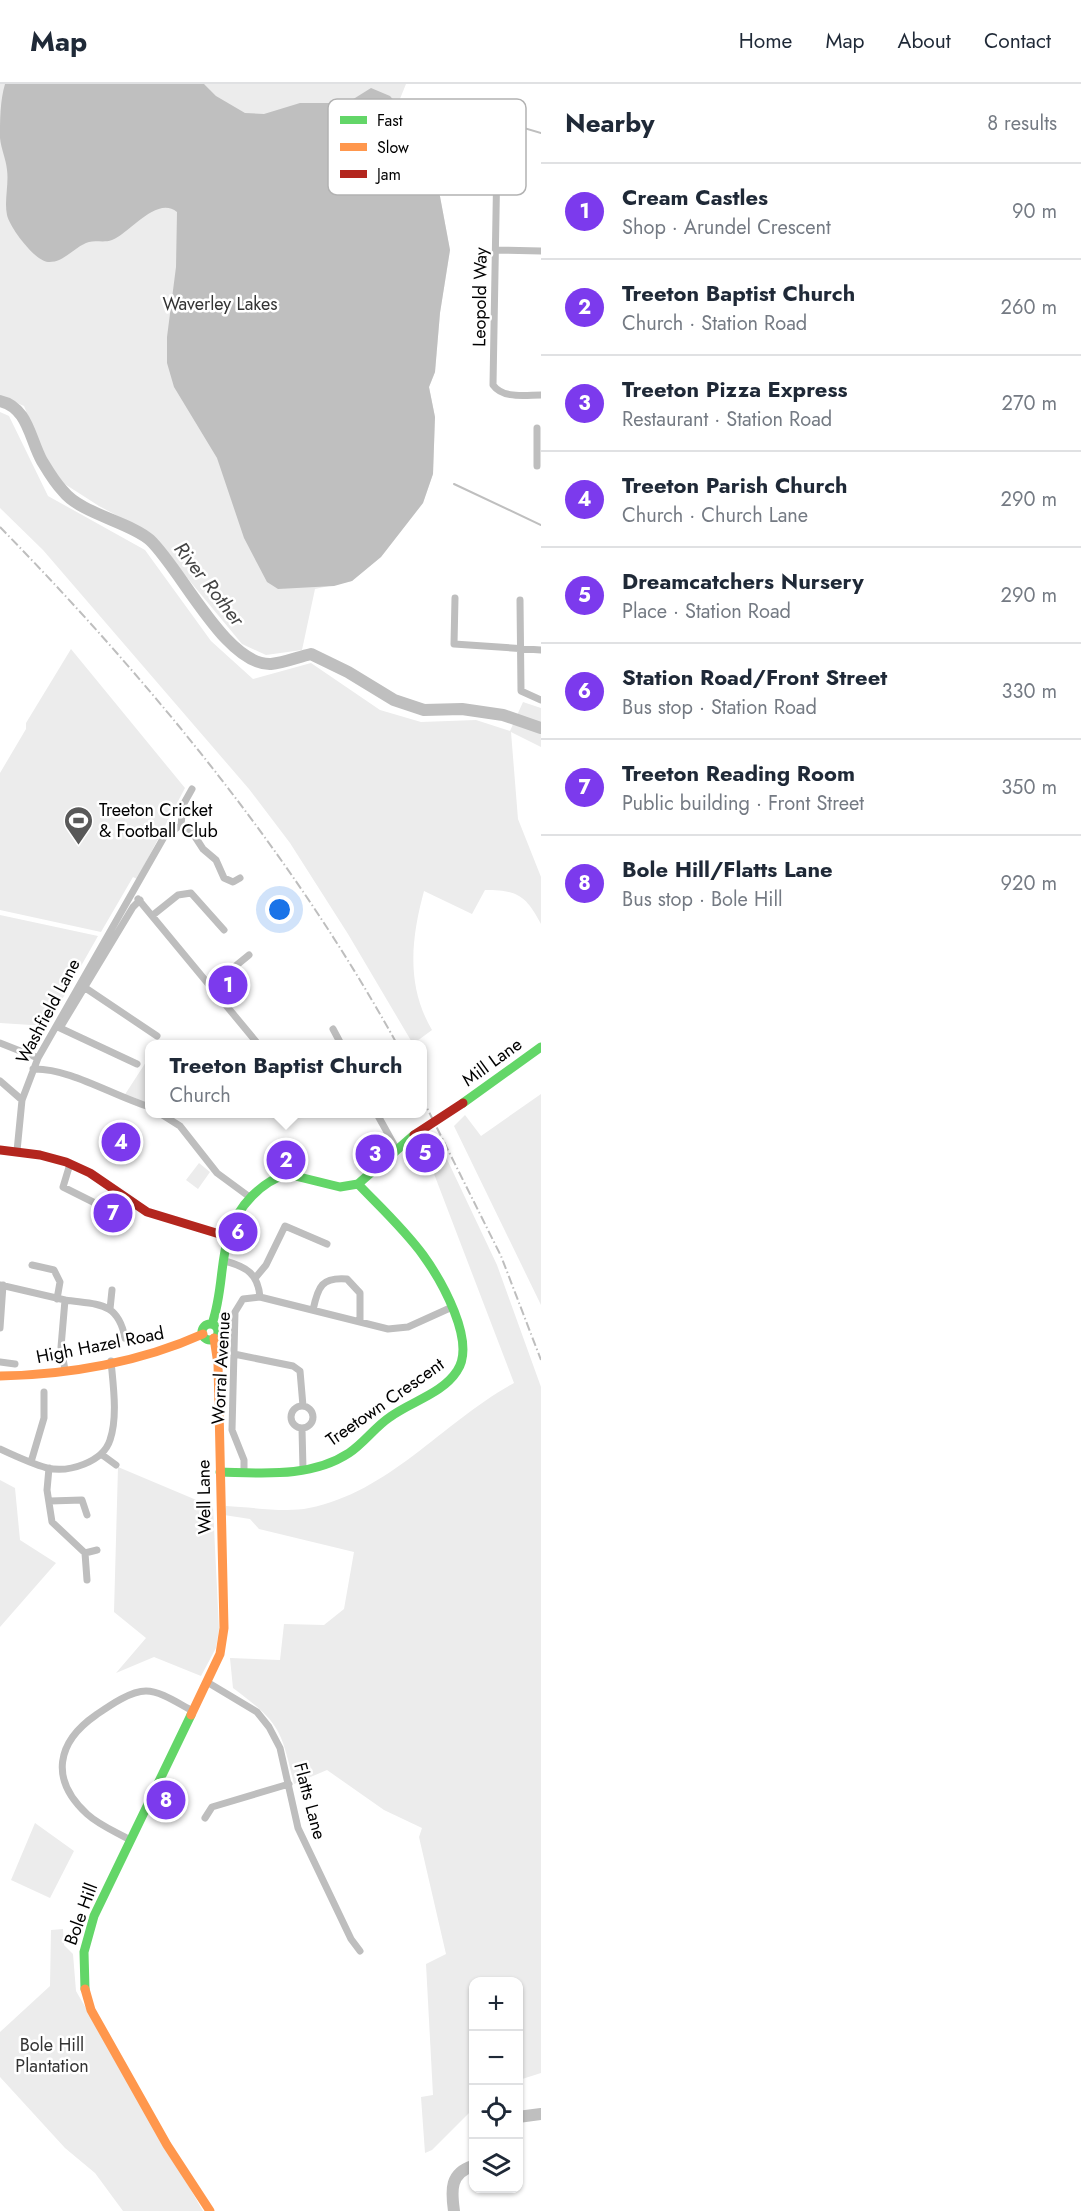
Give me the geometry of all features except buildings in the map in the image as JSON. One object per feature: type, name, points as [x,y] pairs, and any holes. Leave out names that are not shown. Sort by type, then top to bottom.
[{"type":"street","name":"Leopold Way","points":[[497,195],[494,385],[505,394],[541,395]]},
{"type":"street","points":[[496,250],[541,251]]},
{"type":"street","points":[[537,428],[539,449],[537,466]]},
{"type":"street","points":[[454,598],[454,644],[541,650]]},
{"type":"street","points":[[520,600],[521,691],[541,700]]},
{"type":"street","points":[[192,789],[183,804],[182,825],[192,832],[203,849],[216,860],[224,878],[233,882],[240,878]]},
{"type":"street","name":"Washfield Lane","points":[[17,1151],[22,1100],[38,1058],[164,837],[182,825]]},
{"type":"street","points":[[153,915],[178,895],[188,892],[195,895],[224,930]]},
{"type":"street","points":[[130,895],[140,900],[153,915],[255,1040]]},
{"type":"street","points":[[137,1064],[60,1028],[133,907],[140,900]]},
{"type":"street","points":[[211,986],[249,955]]},
{"type":"street","points":[[84,987],[157,1036]]},
{"type":"street","points":[[333,1029],[339,1040]]},
{"type":"street","points":[[0,1043],[38,1058]]},
{"type":"street","name":"Mill Lane","points":[[358,1185],[414,1135],[541,1047]]},
{"type":"street","points":[[33,1070],[62,1073],[124,1100],[145,1106]]},
{"type":"street","points":[[0,1082],[22,1100]]},
{"type":"street","points":[[168,1118],[180,1126],[217,1173],[251,1198]]},
{"type":"street","points":[[381,1118],[397,1150]]},
{"type":"street","points":[[0,1150],[17,1151],[70,1164],[101,1181],[123,1200],[156,1216],[226,1236]]},
{"type":"street","points":[[70,1164],[63,1187],[93,1202]]},
{"type":"street","points":[[212,1324],[220,1299],[226,1236],[251,1198],[266,1182],[280,1175],[298,1175],[335,1188],[358,1185]]},
{"type":"street","name":"Treetown Crescent","points":[[220,1472],[286,1472],[348,1454],[382,1422],[454,1376],[462,1362],[465,1346],[450,1308],[424,1256],[358,1185]]},
{"type":"street","points":[[256,1277],[267,1265],[285,1226],[327,1244]]},
{"type":"street","points":[[225,1261],[241,1265],[256,1277],[260,1297],[360,1322],[399,1329],[450,1308]]},
{"type":"street","points":[[32,1265],[54,1270],[60,1282],[57,1299]]},
{"type":"street","points":[[313,1310],[318,1289],[325,1281],[334,1278],[347,1279],[360,1293],[360,1322]]},
{"type":"street","points":[[0,1328],[2,1285],[110,1309],[119,1316],[125,1338]]},
{"type":"street","points":[[110,1309],[112,1290]]},
{"type":"street","name":"Worral Avenue","points":[[244,1473],[244,1460],[232,1430],[238,1304],[249,1297],[260,1297]]},
{"type":"street","points":[[65,1300],[61,1347],[65,1370]]},
{"type":"street","points":[[212,1324],[218,1330],[214,1338],[207,1339],[203,1334],[204,1327],[212,1324]]},
{"type":"street","name":"High Hazel Road","points":[[0,1376],[28,1376],[111,1361],[168,1349],[203,1334]]},
{"type":"street","name":"Well Lane","points":[[214,1338],[218,1364],[224,1628],[220,1654]]},
{"type":"street","points":[[234,1354],[293,1366],[300,1371],[303,1406]]},
{"type":"street","points":[[0,1449],[49,1468],[70,1467],[101,1454],[110,1441],[111,1434],[111,1361]]},
{"type":"street","points":[[0,1362],[15,1364]]},
{"type":"street","points":[[31,1462],[44,1418],[44,1392]]},
{"type":"street","points":[[303,1406],[312,1411],[314,1418],[312,1424],[302,1429],[295,1426],[291,1419],[292,1411],[303,1406]]},
{"type":"street","points":[[302,1429],[303,1468]]},
{"type":"street","points":[[101,1454],[116,1465]]},
{"type":"street","points":[[49,1468],[46,1490],[50,1501],[52,1522],[86,1553],[87,1580]]},
{"type":"street","points":[[50,1501],[82,1500],[87,1515]]},
{"type":"street","points":[[86,1553],[97,1550]]},
{"type":"street","name":"Bole Hill","points":[[210,2211],[167,2145],[91,2010],[83,1990],[80,1969],[86,1936],[220,1654]]},
{"type":"street","name":"Flatts Lane","points":[[207,1682],[257,1712],[269,1727],[280,1748],[298,1828],[309,1854],[360,1951]]},
{"type":"street","points":[[130,1840],[86,1813],[71,1793],[64,1776],[62,1758],[67,1742],[81,1725],[105,1708],[146,1691],[163,1696],[193,1711]]},
{"type":"street","points":[[205,1818],[212,1807],[289,1784]]},
{"type":"green space","name":"Waverley Lakes","points":[[0,84],[406,84],[400,99],[328,99],[328,195],[440,195],[450,250],[440,313],[435,372],[429,387],[435,417],[433,474],[423,503],[381,557],[352,581],[315,589],[302,650],[266,655],[242,644],[150,533],[99,506],[60,481],[41,447],[24,406],[0,396]]},
{"type":"green space","points":[[0,412],[9,416],[48,496],[145,550],[211,641],[253,679],[311,663],[380,710],[421,722],[476,720],[510,731],[523,702],[541,708],[541,747],[511,732],[518,819],[541,877],[541,924],[531,907],[520,896],[506,891],[485,890],[472,914],[424,891],[416,927],[413,962],[418,996],[432,1030],[418,1040],[411,1040],[348,934],[290,843],[249,789],[43,550],[0,508]]},
{"type":"green space","name":"Treeton Cricket & Football Club","points":[[71,649],[185,788],[137,879],[133,877],[101,932],[0,910],[0,773],[26,729],[26,723]]},
{"type":"green space","points":[[0,915],[98,936],[47,1026],[0,1023]]},
{"type":"green space","points":[[145,1064],[145,1103],[124,1096]]},
{"type":"green space","points":[[541,1094],[541,1305],[454,1126],[465,1115],[481,1136]]},
{"type":"green space","points":[[436,1136],[497,1265],[541,1387],[541,2073],[523,2079],[523,1977],[469,1977],[469,2113],[432,2150],[425,2153],[421,2097],[433,2095],[426,1964],[446,1954],[419,1837],[422,1828],[384,1810],[327,1770],[294,1784],[286,1751],[276,1728],[261,1710],[233,1688],[230,1658],[280,1660],[284,1624],[324,1625],[344,1609],[354,1552],[259,1529],[250,1519],[224,1515],[226,1506],[279,1510],[300,1509],[338,1500],[391,1471],[464,1416],[514,1383],[431,1166],[439,1160],[429,1140]]},
{"type":"green space","points":[[199,1163],[210,1172],[198,1189],[186,1180]]},
{"type":"green space","points":[[118,1467],[213,1507],[219,1629],[216,1648],[201,1676],[154,1657],[116,1673],[146,1638],[114,1612]]},
{"type":"green space","points":[[0,1480],[15,1488],[20,1540],[56,1563],[0,1627]]},
{"type":"green space","points":[[35,1823],[74,1851],[50,1898],[11,1880]]},
{"type":"green space","name":"Bole Hill Plantation","points":[[63,1929],[64,1945],[73,1954],[76,1991],[203,2211],[123,2211],[95,2173],[65,2148],[0,2077],[0,2032],[50,1986],[51,1930]]},
{"type":"shaded area","name":"Waverley Lakes","points":[[5,84],[204,84],[216,96],[245,113],[264,114],[300,103],[328,103],[328,195],[440,195],[450,250],[440,313],[435,372],[429,387],[435,417],[433,474],[423,503],[381,557],[352,581],[334,586],[278,589],[267,582],[244,538],[217,458],[174,387],[167,363],[167,337],[176,267],[177,212],[169,208],[161,208],[112,240],[89,242],[54,262],[43,260],[30,250],[18,235],[7,215],[7,170],[0,138],[1,104]]},
{"type":"shaded area","name":"Waverley Lakes","points":[[371,88],[393,99],[353,99]]},
{"type":"waterway","points":[[526,129],[541,133]]},
{"type":"waterway","name":"River Rother","points":[[0,401],[9,404],[22,417],[42,461],[63,491],[81,506],[130,528],[150,540],[205,614],[237,650],[254,660],[271,664],[311,654],[348,672],[394,700],[424,710],[462,709],[503,715],[541,728]]},
{"type":"waterway","points":[[454,484],[541,525]]},
{"type":"waterway","name":"River Rother","points":[[523,2116],[541,2114]]},
{"type":"waterway","name":"River Rother","points":[[454,2211],[452,2196],[454,2183],[460,2173],[469,2168]]},
{"type":"railway","points":[[0,527],[111,647],[216,773],[312,905],[395,1040]]},
{"type":"railway","points":[[427,1108],[501,1256],[541,1360]]},
{"type":"traffic: fast","points":[[463,1103],[541,1047]]},
{"type":"traffic: fast","points":[[212,1324],[232,1226],[240,1211],[256,1192],[272,1180],[287,1174],[340,1187],[358,1184],[414,1135]]},
{"type":"traffic: fast","points":[[220,1472],[286,1472],[319,1467],[334,1461],[349,1453],[390,1417],[443,1386],[457,1371],[462,1359],[463,1344],[460,1328],[447,1295],[416,1245],[358,1184]]},
{"type":"traffic: fast","points":[[210,1324],[218,1332],[210,1340],[202,1332],[210,1324]]},
{"type":"traffic: fast","points":[[85,1989],[84,1952],[94,1916],[191,1715]]},
{"type":"traffic: slow","points":[[0,1376],[52,1373],[104,1365],[155,1352],[203,1334]]},
{"type":"traffic: slow","points":[[191,1715],[220,1654],[224,1628],[218,1364],[214,1338]]},
{"type":"traffic: slow","points":[[85,1989],[91,2010],[167,2145],[210,2211]]},
{"type":"traffic: jam","points":[[414,1135],[463,1103]]},
{"type":"traffic: jam","points":[[0,1150],[40,1155],[66,1162],[90,1173],[147,1212],[226,1236]]},
{"type":"place","name":"Treeton Cricket & Football Club","points":[[78,846]]},
{"type":"place","name":"Cream Castles","points":[[228,985]]},
{"type":"place","name":"Treeton Parish Church","points":[[121,1142]]},
{"type":"place","name":"Dreamcatchers Nursery","points":[[425,1153]]},
{"type":"place","name":"Treeton Pizza Express","points":[[375,1154]]},
{"type":"place","name":"Treeton Baptist Church","points":[[286,1160]]},
{"type":"place","name":"Treeton Reading Room","points":[[113,1213]]},
{"type":"place","name":"Station Road/Front Street","points":[[238,1232]]},
{"type":"place","name":"Bole Hill/Flatts Lane","points":[[166,1800]]}]
